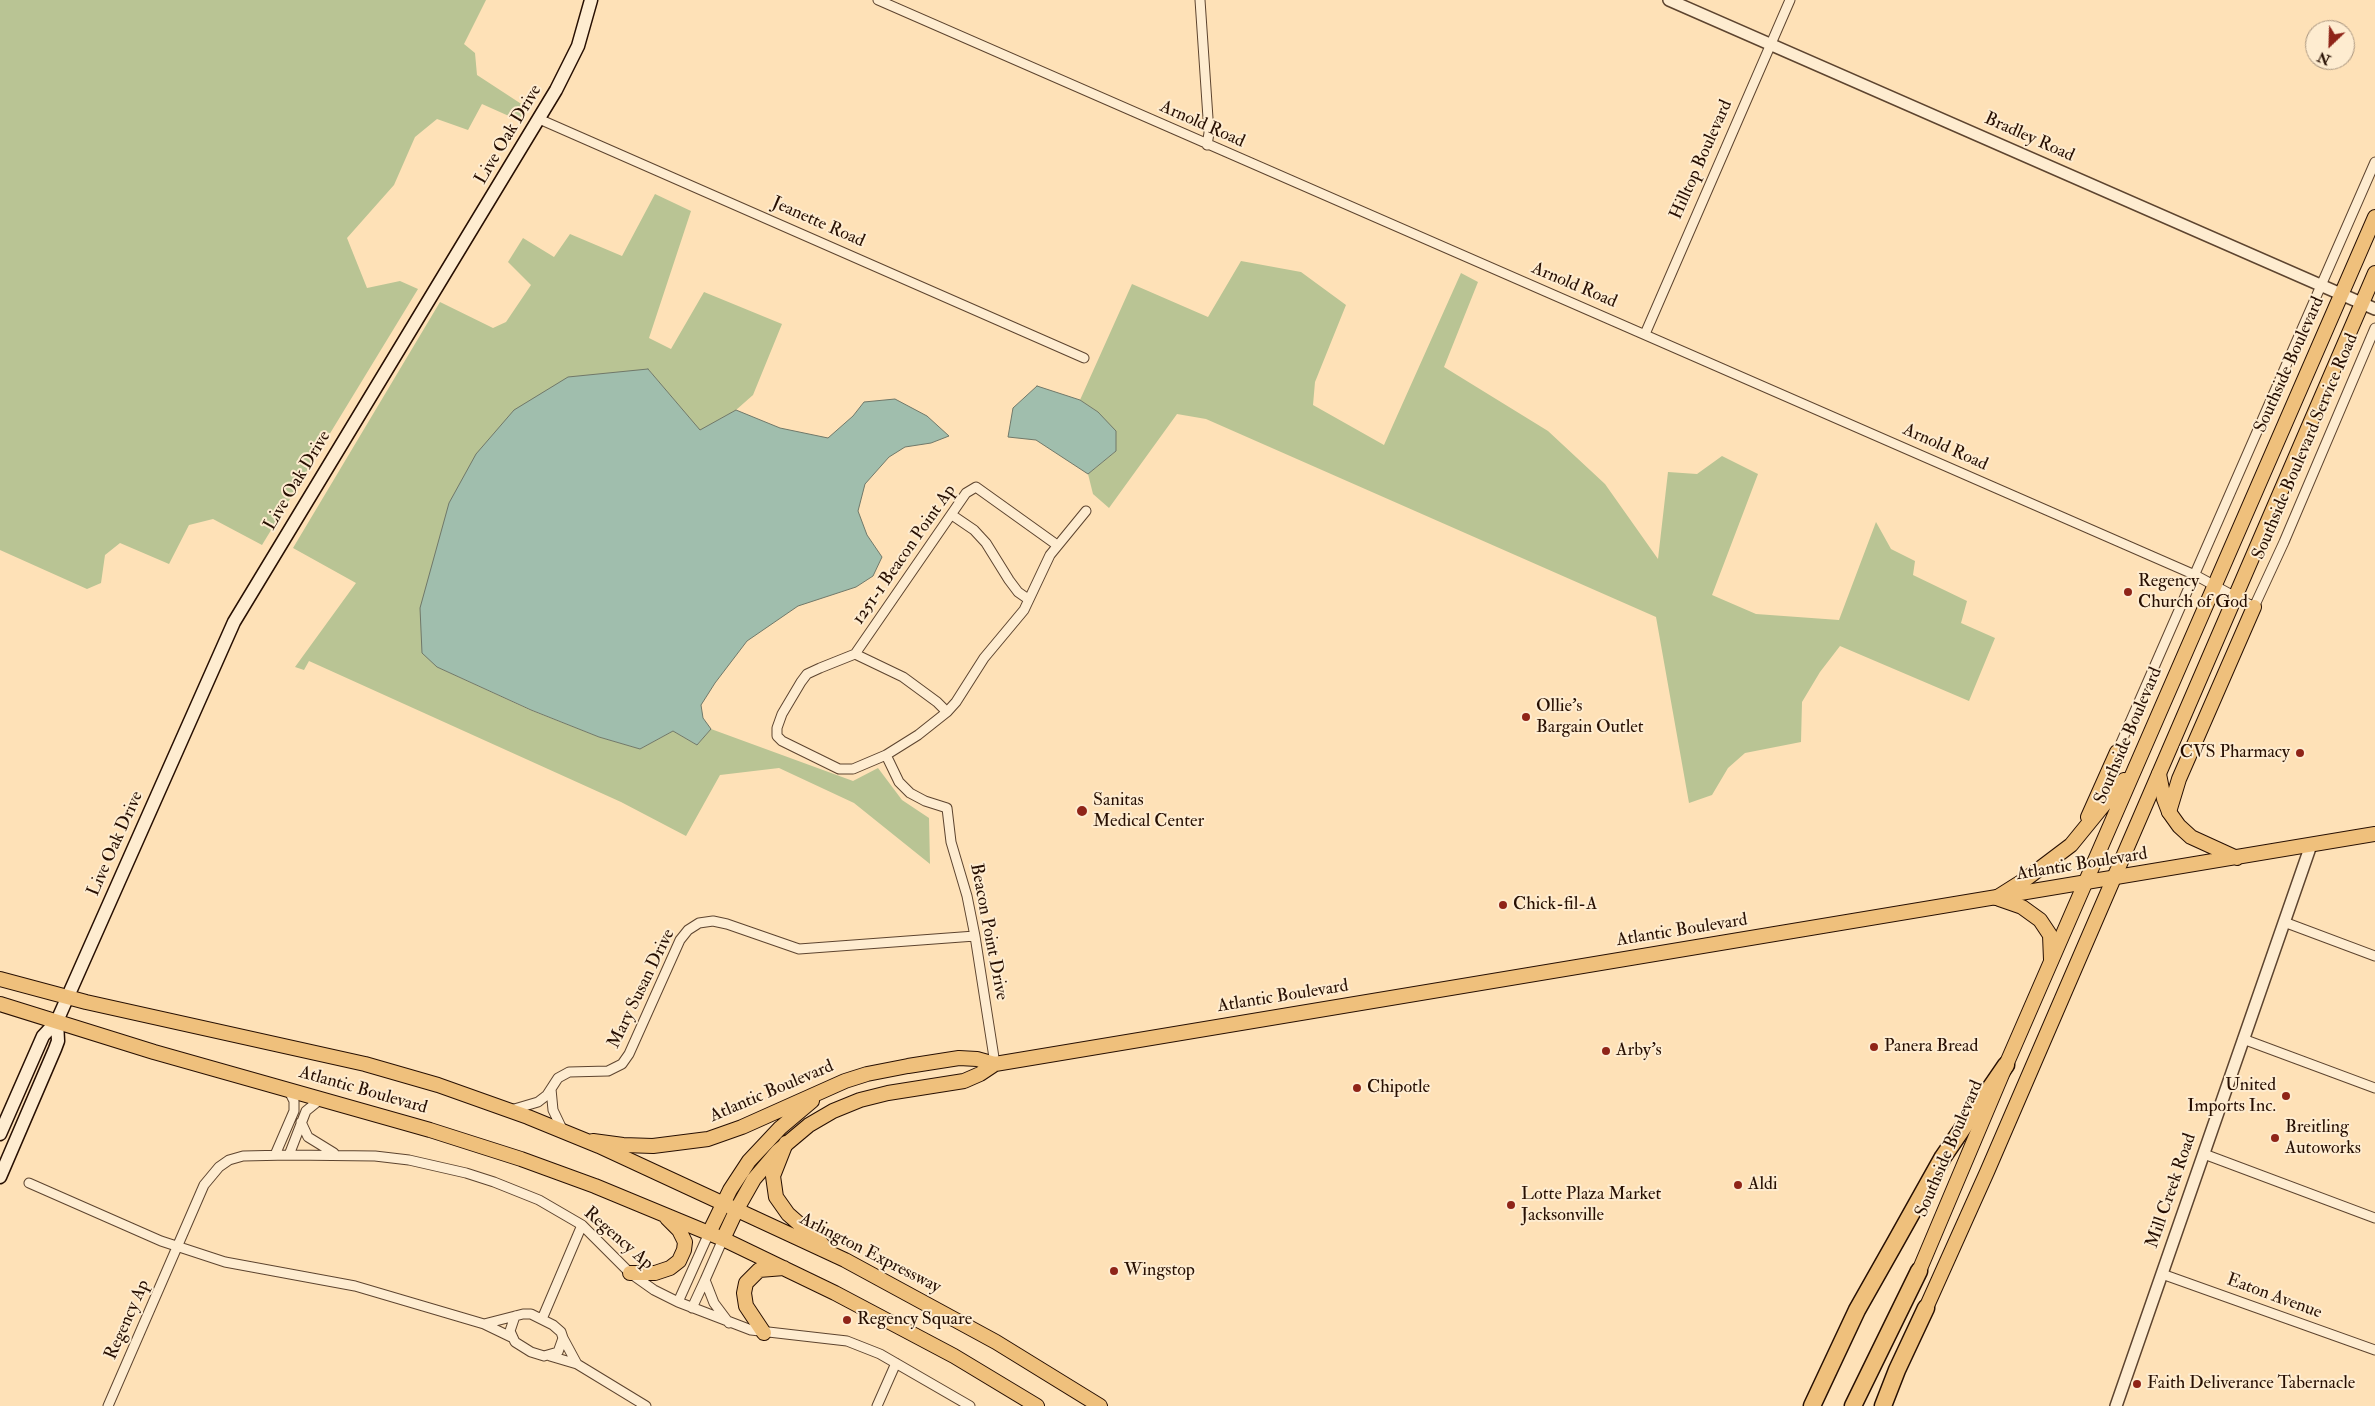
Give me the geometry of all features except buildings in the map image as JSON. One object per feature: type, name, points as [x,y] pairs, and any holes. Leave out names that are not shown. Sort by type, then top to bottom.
[{"type":"highway","points":[[1812,1406],[1857,1310],[1943,1157],[2006,1065]]},
{"type":"highway","points":[[1852,1406],[1919,1271]]},
{"type":"highway","points":[[1864,1406],[1919,1271]]},
{"type":"highway","points":[[1883,1406],[1896,1370],[1926,1308]]},
{"type":"highway","points":[[1894,1406],[1926,1308]]},
{"type":"main road","name":"Live Oak Drive","points":[[57,1021],[234,622],[556,90],[578,46],[591,0]]},
{"type":"main road","name":"Southside Boulevard","points":[[1919,1271],[2051,960],[2140,760],[2214,585],[2375,217]]},
{"type":"main road","points":[[1926,1308],[2114,879],[2234,596],[2369,306],[2375,274]]},
{"type":"main road","points":[[2169,812],[2179,779],[2254,607]]},
{"type":"main road","points":[[2071,845],[2096,802],[2117,752]]},
{"type":"main road","points":[[1996,898],[2026,879],[2071,845],[2091,824],[2140,760]]},
{"type":"main road","points":[[2159,774],[2169,812],[2191,837],[2237,858]]},
{"type":"main road","name":"Atlantic Boulevard","points":[[723,1239],[736,1209],[754,1179],[786,1143],[809,1125],[851,1104],[888,1093],[964,1080],[980,1074],[995,1064],[2375,834]]},
{"type":"main road","points":[[1996,898],[2022,907],[2040,920],[2050,935],[2051,960]]},
{"type":"main road","name":"Atlantic Boulevard","points":[[0,979],[68,997],[365,1064],[438,1085],[564,1131],[724,1203]]},
{"type":"main road","name":"Atlantic Boulevard","points":[[0,1004],[154,1052],[322,1098],[512,1156],[595,1186],[709,1234]]},
{"type":"main road","points":[[0,1134],[43,1036],[57,1021]]},
{"type":"main road","points":[[0,1177],[58,1041],[57,1021]]},
{"type":"main road","name":"Atlantic Boulevard","points":[[564,1131],[610,1144],[644,1146],[686,1144],[736,1130],[833,1086],[873,1073],[959,1058],[977,1059],[995,1064]]},
{"type":"main road","points":[[833,1086],[795,1115],[762,1146],[738,1177],[709,1234],[784,1268],[920,1337],[1037,1406]]},
{"type":"main road","points":[[786,1143],[773,1176],[776,1197],[793,1219],[845,1260]]},
{"type":"main road","name":"Arlington Expressway","points":[[724,1203],[845,1260],[996,1342],[1100,1406]]},
{"type":"main road","points":[[630,1273],[655,1273],[670,1268],[679,1261],[685,1242],[679,1230],[663,1214]]},
{"type":"main road","points":[[764,1333],[746,1306],[744,1293],[746,1283],[759,1270],[784,1268]]},
{"type":"street","name":"Arnold Road","points":[[878,0],[2195,575],[2254,607]]},
{"type":"street","points":[[1200,0],[1209,133],[1207,145]]},
{"type":"street","name":"Bradley Road","points":[[1669,0],[2369,306]]},
{"type":"street","name":"Hilltop Boulevard","points":[[1645,334],[1790,0]]},
{"type":"street","name":"Jeanette Road","points":[[539,119],[1084,358]]},
{"type":"street","points":[[2117,752],[2375,162]]},
{"type":"street","name":"Southside Boulevard Service Road","points":[[2254,607],[2284,542],[2375,328]]},
{"type":"street","name":"1251-1 Beacon Point Ap","points":[[855,654],[966,493],[976,487],[1057,545]]},
{"type":"street","points":[[947,712],[937,702],[903,677],[855,654],[807,674],[782,714],[777,728],[777,736],[782,741],[839,769],[853,769],[886,755],[947,712],[962,694],[984,658],[1024,610],[1057,545],[1086,511]]},
{"type":"street","points":[[952,515],[974,530],[986,543],[1018,592],[1028,599]]},
{"type":"street","name":"Beacon Point Drive","points":[[886,755],[900,782],[910,793],[925,801],[947,808],[952,842],[967,896],[975,936],[995,1064]]},
{"type":"street","name":"Mill Creek Road","points":[[2116,1406],[2310,845]]},
{"type":"street","name":"Mary Susan Drive","points":[[510,1110],[538,1102],[551,1089],[558,1078],[569,1072],[608,1071],[622,1064],[629,1054],[680,940],[688,930],[699,923],[713,921],[727,924],[799,949],[975,936]]},
{"type":"street","points":[[2284,922],[2375,956]]},
{"type":"street","points":[[2243,1039],[2375,1088]]},
{"type":"street","points":[[275,1155],[294,1111],[294,1101],[287,1089]]},
{"type":"street","points":[[551,1089],[553,1110],[564,1131]]},
{"type":"street","points":[[289,1155],[306,1111],[322,1098]]},
{"type":"street","points":[[301,1122],[308,1138],[337,1155]]},
{"type":"street","points":[[2204,1154],[2375,1218]]},
{"type":"street","name":"Regency Ap","points":[[108,1406],[204,1184],[215,1171],[229,1160],[243,1156],[275,1155],[337,1155],[409,1160],[466,1173],[539,1200],[582,1225],[630,1273],[654,1290],[678,1302],[729,1323],[764,1333],[847,1341],[880,1354],[970,1406]]},
{"type":"street","points":[[29,1183],[178,1247],[242,1265],[313,1276],[355,1286],[484,1324],[511,1337],[515,1342],[532,1352],[577,1364],[646,1406]]},
{"type":"street","points":[[542,1319],[582,1225]]},
{"type":"street","points":[[678,1302],[709,1234]]},
{"type":"street","points":[[692,1308],[723,1239]]},
{"type":"street","name":"Eaton Avenue","points":[[2162,1274],[2375,1350]]},
{"type":"street","points":[[705,1280],[714,1303],[729,1323]]},
{"type":"street","points":[[484,1324],[531,1314],[561,1332],[577,1364]]},
{"type":"street","points":[[511,1337],[510,1325],[515,1316]]},
{"type":"street","points":[[550,1356],[558,1352],[563,1338]]},
{"type":"street","points":[[877,1406],[896,1363]]},
{"type":"green space","points":[[0,0],[486,0],[464,44],[475,53],[477,75],[526,107],[520,121],[482,104],[468,130],[437,119],[415,137],[394,185],[347,238],[367,288],[400,281],[418,289],[262,545],[213,519],[189,525],[169,564],[120,543],[105,555],[101,583],[87,589],[0,550]]},
{"type":"green space","points":[[655,194],[691,211],[649,338],[671,349],[704,292],[782,324],[753,395],[736,410],[700,431],[648,369],[437,667],[530,710],[599,737],[640,749],[673,731],[697,745],[711,729],[853,781],[878,768],[902,800],[929,818],[930,864],[854,803],[779,768],[720,775],[686,836],[621,802],[309,661],[304,670],[295,667],[356,583],[293,548],[440,302],[493,328],[506,322],[531,285],[508,262],[523,238],[554,257],[570,234],[622,256]]},
{"type":"green space","points":[[1241,261],[1301,272],[1346,305],[1315,382],[1313,405],[1384,445],[1461,273],[1478,282],[1444,367],[1548,431],[1605,484],[1658,559],[1668,472],[1697,474],[1722,456],[1758,474],[1712,595],[1756,614],[1839,620],[1876,522],[1891,549],[1915,561],[1913,575],[1967,601],[1961,623],[1995,638],[1969,701],[1840,646],[1820,672],[1802,702],[1801,742],[1745,753],[1728,768],[1712,795],[1689,803],[1656,617],[1206,419],[1177,414],[1109,508],[1093,494],[1088,474],[1116,451],[1098,412],[1080,400],[1132,284],[1208,317]]},
{"type":"shaded area","points":[[648,369],[700,430],[736,410],[780,428],[828,438],[853,416],[864,402],[895,399],[927,416],[949,436],[931,443],[905,447],[889,457],[865,484],[858,511],[867,535],[882,557],[873,576],[856,587],[798,606],[747,641],[701,705],[703,718],[711,729],[697,745],[673,731],[640,749],[599,737],[531,710],[437,667],[422,653],[420,608],[449,503],[476,454],[514,410],[568,377]]},
{"type":"shaded area","points":[[1037,386],[1080,400],[1098,412],[1116,431],[1116,451],[1088,474],[1036,440],[1008,437],[1013,408]]},
{"type":"place","name":"Regency Church of God","points":[[2128,592]]},
{"type":"place","name":"Ollie's Bargain Outlet","points":[[1526,717]]},
{"type":"place","name":"CVS Pharmacy","points":[[2300,753]]},
{"type":"place","name":"Sanitas Medical Center","points":[[1082,811]]},
{"type":"place","name":"Chick-fil-A","points":[[1503,905]]},
{"type":"place","name":"Panera Bread","points":[[1874,1047]]},
{"type":"place","name":"Arby's","points":[[1606,1051]]},
{"type":"place","name":"Chipotle","points":[[1357,1088]]},
{"type":"place","name":"United Imports Inc.","points":[[2286,1096]]},
{"type":"place","name":"Breitling Autoworks","points":[[2275,1138]]},
{"type":"place","name":"Aldi","points":[[1738,1185]]},
{"type":"place","name":"Lotte Plaza Market Jacksonville","points":[[1511,1205]]},
{"type":"place","name":"Wingstop","points":[[1114,1271]]},
{"type":"place","name":"Regency Square","points":[[847,1320]]},
{"type":"place","name":"Faith Deliverance Tabernacle","points":[[2137,1384]]}]
